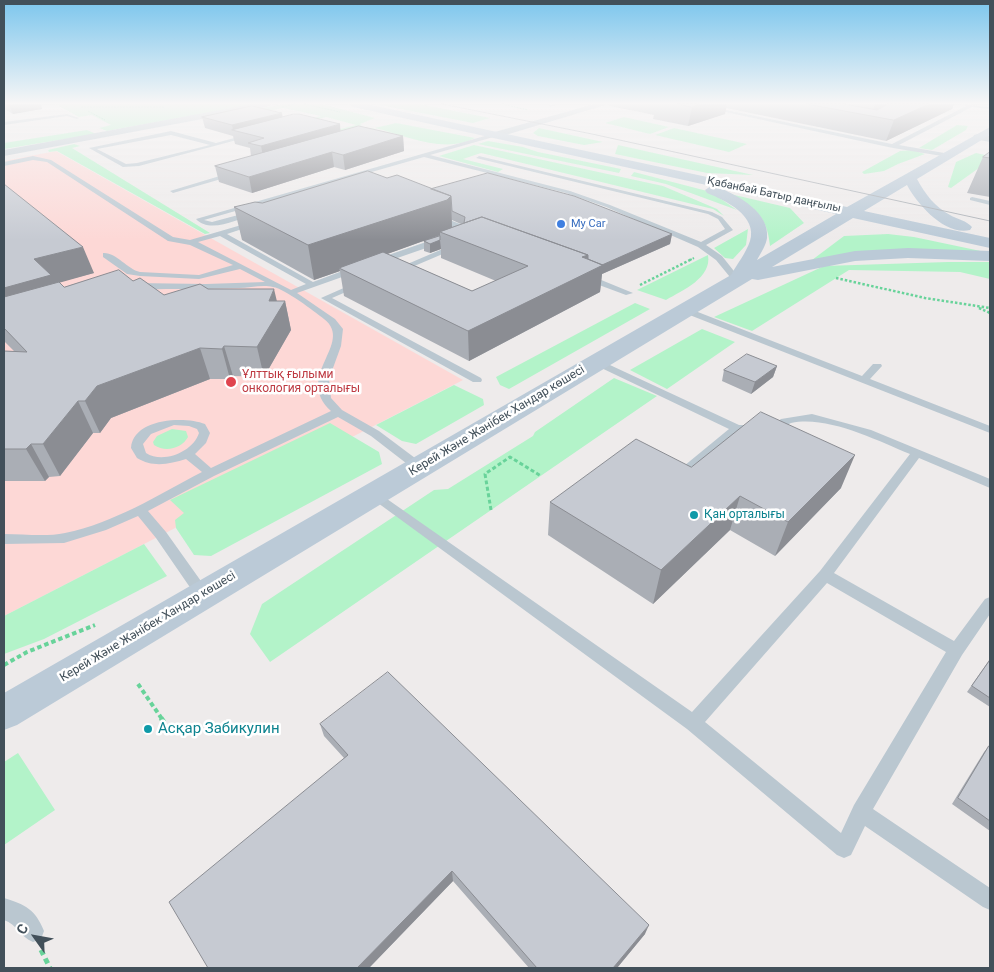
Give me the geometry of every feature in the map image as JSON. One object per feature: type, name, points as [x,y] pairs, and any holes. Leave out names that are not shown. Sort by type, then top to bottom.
[{"type":"main road","name":"Қабанбай Батыр даңғылы","points":[[562,149],[990,243]]},
{"type":"main road","name":"Керей Және Жәнібек Хандар көшесі","points":[[4,713],[960,149]]},
{"type":"main road","points":[[616,161],[722,194],[738,203],[753,216],[759,237],[737,280]]},
{"type":"main road","points":[[910,178],[921,198],[934,212],[954,224],[990,237]]},
{"type":"main road","points":[[737,280],[855,256],[908,253],[990,256]]},
{"type":"street","points":[[4,153],[32,153],[49,149]]},
{"type":"lane","points":[[94,149],[124,166],[137,165],[198,149]]},
{"type":"lane","points":[[265,209],[212,224],[206,224],[199,219],[443,149]]},
{"type":"lane","points":[[914,149],[948,155]]},
{"type":"lane","points":[[4,164],[32,153],[49,161],[171,239],[190,242],[240,266],[275,284],[329,317],[338,327],[339,337],[322,379],[326,398],[339,412],[368,429],[419,467]]},
{"type":"lane","points":[[423,155],[568,192],[614,208],[701,244],[711,250],[737,280]]},
{"type":"lane","points":[[479,158],[710,213],[720,218],[729,230],[701,244]]},
{"type":"lane","points":[[425,163],[440,160]]},
{"type":"lane","points":[[349,176],[357,182],[406,168]]},
{"type":"lane","points":[[172,192],[241,171]]},
{"type":"lane","points":[[629,200],[637,196]]},
{"type":"lane","points":[[972,199],[990,203]]},
{"type":"lane","points":[[614,208],[622,204]]},
{"type":"lane","points":[[290,293],[452,236],[460,230],[460,227],[453,223],[428,213]]},
{"type":"lane","points":[[190,242],[266,219]]},
{"type":"lane","points":[[220,233],[313,285]]},
{"type":"lane","points":[[390,273],[463,244]]},
{"type":"lane","points":[[106,255],[130,272],[140,274],[199,277],[240,266]]},
{"type":"lane","points":[[581,275],[627,292]]},
{"type":"lane","points":[[371,280],[325,298],[477,380]]},
{"type":"lane","points":[[124,289],[134,286],[206,287],[275,284]]},
{"type":"lane","points":[[185,298],[206,287]]},
{"type":"lane","points":[[685,310],[990,430]]},
{"type":"lane","points":[[597,362],[737,428],[775,430],[785,421],[812,417],[866,432],[990,484]]},
{"type":"lane","points":[[864,380],[878,366]]},
{"type":"lane","points":[[4,539],[64,538],[101,527],[140,510],[339,412]]},
{"type":"lane","points":[[184,422],[201,427],[205,432],[200,445],[188,454],[170,460],[149,460],[142,457],[136,447],[139,441],[152,429],[161,425],[184,422]]},
{"type":"lane","points":[[671,482],[737,428]]},
{"type":"lane","points":[[693,723],[825,575],[916,453]]},
{"type":"lane","points":[[188,454],[210,474]]},
{"type":"lane","points":[[373,495],[693,723],[844,848],[861,812],[956,650],[990,603]]},
{"type":"lane","points":[[140,510],[161,535],[203,595]]},
{"type":"lane","points":[[825,575],[956,650]]},
{"type":"lane","points":[[861,812],[990,900]]},
{"type":"lane","points":[[4,909],[20,914],[33,931]]},
{"type":"path","points":[[627,292],[711,250]]},
{"type":"path","points":[[836,278],[925,298],[990,308]]},
{"type":"path","points":[[975,306],[990,313]]},
{"type":"path","points":[[491,510],[485,474],[510,457],[542,476]]},
{"type":"path","points":[[4,664],[27,652],[95,625]]},
{"type":"path","points":[[138,684],[170,731]]},
{"type":"shaded area","name":"Ұлттық ғылыми онкология орталығы","points":[[56,151],[463,380],[4,616],[4,161]]},
{"type":"green space","points":[[74,149],[210,233],[205,234],[57,151],[49,152],[48,150]]},
{"type":"green space","points":[[460,149],[494,149],[663,186],[717,209],[724,216],[713,209],[481,153],[463,159],[503,169],[498,172],[439,156]]},
{"type":"green space","points":[[504,149],[530,149],[621,169],[619,173]]},
{"type":"green space","points":[[617,149],[638,149],[753,175],[707,173],[615,154]]},
{"type":"green space","points":[[718,149],[735,149],[729,152]]},
{"type":"green space","points":[[912,150],[925,154],[884,171],[864,174],[862,172],[900,151]]},
{"type":"green space","points":[[976,153],[990,156],[990,160],[951,188],[948,187],[956,162]]},
{"type":"green space","points":[[634,172],[711,192],[737,210],[666,184],[631,176]]},
{"type":"green space","points":[[726,193],[790,208],[804,223],[770,246],[766,226],[757,212],[744,202]]},
{"type":"green space","points":[[748,229],[746,245],[733,259],[725,258],[714,248]]},
{"type":"green space","points":[[888,234],[914,237],[990,253],[863,251],[812,260],[844,236]]},
{"type":"green space","points":[[708,255],[706,270],[701,277],[666,300],[637,290]]},
{"type":"green space","points":[[990,262],[990,279],[960,272],[849,270],[752,331],[714,317],[824,266]]},
{"type":"green space","points":[[635,303],[650,309],[509,389],[500,385],[496,377]]},
{"type":"green space","points":[[702,329],[735,342],[667,389],[630,370]]},
{"type":"green space","points":[[614,378],[657,396],[270,662],[250,634],[262,604],[434,490],[448,489],[533,436],[535,432]]},
{"type":"green space","points":[[454,385],[483,399],[484,405],[416,444],[402,441],[376,425]]},
{"type":"green space","points":[[330,423],[379,452],[382,464],[211,556],[194,555],[176,528],[175,520],[184,513],[170,500]]},
{"type":"green space","points":[[172,429],[186,431],[188,437],[182,444],[173,448],[164,449],[154,445],[153,442],[157,436]]},
{"type":"green space","points":[[144,544],[167,576],[44,639],[4,654],[4,616]]},
{"type":"green space","points":[[18,753],[55,810],[4,845],[4,762]]},
{"type":"building","points":[[275,149],[361,149],[343,155],[332,152],[249,177],[215,166]]},
{"type":"building","points":[[990,152],[990,158],[983,157]]},
{"type":"building","points":[[368,171],[387,178],[397,175],[451,196],[447,200],[308,245],[234,207],[255,202],[262,203]]},
{"type":"building","name":"My Car","points":[[488,173],[574,196],[672,234],[602,265],[588,259],[588,255],[482,217],[464,223],[465,217],[452,211],[451,196],[431,189]]},
{"type":"building","points":[[4,184],[83,247],[34,259],[51,275],[4,288]]},
{"type":"building","points":[[482,217],[588,255],[582,257],[603,265],[468,331],[339,268],[383,252],[472,291],[528,266],[440,232]]},
{"type":"building","points":[[440,236],[440,240],[430,244],[424,241]]},
{"type":"building","points":[[119,270],[133,281],[140,278],[164,295],[200,284],[208,289],[274,289],[269,301],[285,301],[257,347],[224,346],[222,349],[200,348],[97,386],[85,401],[78,401],[43,444],[31,444],[26,449],[4,449],[4,351],[27,352],[4,328],[4,297],[59,282],[64,287]]},
{"type":"building","points":[[747,354],[777,366],[755,382],[724,370]]},
{"type":"building","points":[[761,412],[855,455],[788,522],[740,496],[661,570],[550,502],[636,439],[691,467]]},
{"type":"building","points":[[990,660],[990,698],[972,686]]},
{"type":"building","points":[[388,672],[649,925],[613,968],[537,968],[452,871],[357,968],[208,968],[169,902],[348,755],[320,724]]},
{"type":"building","points":[[990,746],[990,821],[958,798]]},
{"type":"tram line","points":[[662,149],[990,221]]},
{"type":"place","name":"My Car","points":[[561,224]]},
{"type":"place","name":"Ұлттық ғылыми онкология орталығы","points":[[231,382]]},
{"type":"place","name":"Қан орталығы","points":[[694,515]]},
{"type":"place","name":"Асқар Забикулин","points":[[148,729]]}]
